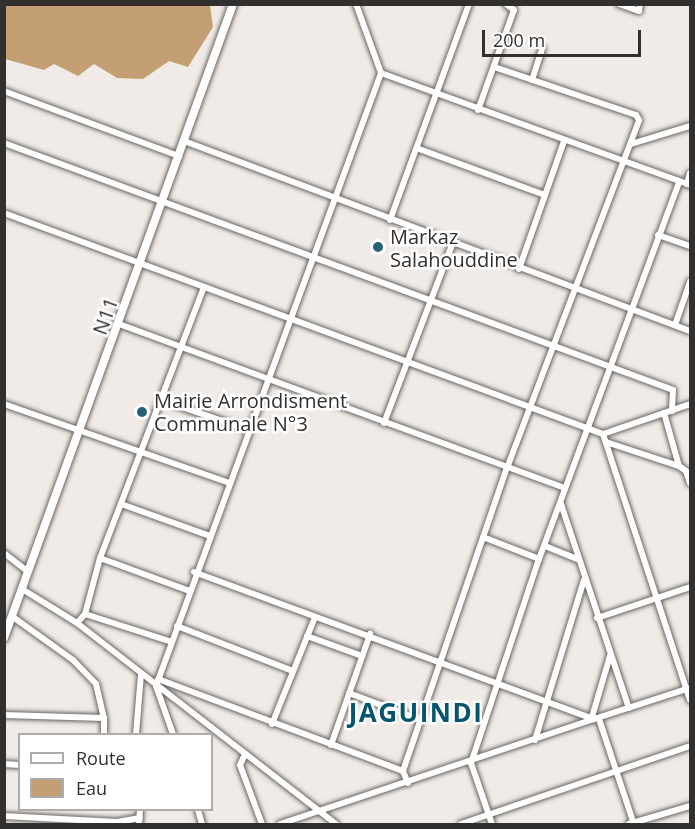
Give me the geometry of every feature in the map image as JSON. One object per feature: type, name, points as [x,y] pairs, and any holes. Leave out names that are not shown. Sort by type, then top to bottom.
[{"type":"main road","name":"N11","points":[[4,638],[13,617],[26,570],[142,263],[233,4]]},
{"type":"street","points":[[172,733],[157,682],[187,590],[230,483],[381,73],[356,4]]},
{"type":"street","points":[[390,220],[419,149],[470,4]]},
{"type":"street","points":[[478,110],[514,10],[506,4]]},
{"type":"street","points":[[619,4],[639,11],[640,4]]},
{"type":"street","points":[[532,80],[542,49]]},
{"type":"street","points":[[408,783],[403,771],[507,468],[631,144],[636,115],[494,67]]},
{"type":"street","points":[[381,73],[679,182],[689,184],[690,173]]},
{"type":"street","points":[[4,91],[179,156]]},
{"type":"street","points":[[631,144],[690,126]]},
{"type":"street","points":[[184,141],[452,245],[690,331]]},
{"type":"street","points":[[519,268],[564,141]]},
{"type":"street","points":[[4,143],[555,344],[673,390],[672,411]]},
{"type":"street","points":[[419,149],[545,195]]},
{"type":"street","points":[[492,825],[471,763],[500,683],[539,559],[590,429],[679,182]]},
{"type":"street","points":[[4,213],[406,362],[532,406],[603,435],[688,688],[690,700]]},
{"type":"street","points":[[658,235],[690,246]]},
{"type":"street","points":[[384,423],[452,245]]},
{"type":"street","points":[[675,325],[690,282]]},
{"type":"street","points":[[76,623],[85,614],[100,558],[124,505],[204,287]]},
{"type":"street","points":[[119,324],[565,488]]},
{"type":"street","points":[[162,400],[248,430]]},
{"type":"street","points":[[4,404],[230,483]]},
{"type":"street","points":[[603,435],[690,404]]},
{"type":"street","points":[[664,413],[679,466]]},
{"type":"street","points":[[606,442],[688,470],[690,483]]},
{"type":"street","points":[[561,504],[577,559],[629,708]]},
{"type":"street","points":[[124,505],[210,536]]},
{"type":"street","points":[[483,537],[539,559]]},
{"type":"street","points":[[545,546],[577,559]]},
{"type":"street","points":[[4,553],[26,570]]},
{"type":"street","points":[[100,558],[187,590]]},
{"type":"street","points":[[194,573],[315,617],[370,634],[595,719]]},
{"type":"street","points":[[535,740],[585,579]]},
{"type":"street","points":[[597,618],[690,587]]},
{"type":"street","points":[[22,589],[76,623],[141,674],[157,682],[403,771]]},
{"type":"street","points":[[85,614],[171,642]]},
{"type":"street","points":[[13,617],[73,660],[96,684],[104,718],[104,733]]},
{"type":"street","points":[[272,724],[315,617]]},
{"type":"street","points":[[177,626],[293,671]]},
{"type":"street","points":[[331,745],[370,634]]},
{"type":"street","points":[[307,636],[362,656]]},
{"type":"street","points":[[610,656],[595,719],[632,824],[690,807]]},
{"type":"street","points":[[136,733],[141,674]]},
{"type":"street","points":[[157,682],[336,825]]},
{"type":"street","points":[[280,825],[471,763],[688,688]]},
{"type":"street","points":[[349,693],[421,720]]},
{"type":"street","points":[[4,715],[104,718]]},
{"type":"street","points":[[461,825],[690,747]]},
{"type":"street","points":[[245,754],[240,765],[262,825]]},
{"type":"street","points":[[4,816],[117,822],[140,821]]},
{"type":"street","points":[[307,816],[309,825]]},
{"type":"water","points":[[5,4],[210,5],[213,27],[188,67],[169,61],[143,79],[117,78],[94,64],[78,76],[54,64],[44,70],[5,59]]},
{"type":"place","name":"Markaz Salahouddine","points":[[378,247]]},
{"type":"place","name":"Mairie Arrondisment Communale N°3","points":[[142,412]]},
{"type":"district","name":"JAGUINDI","points":[[416,713]]}]
